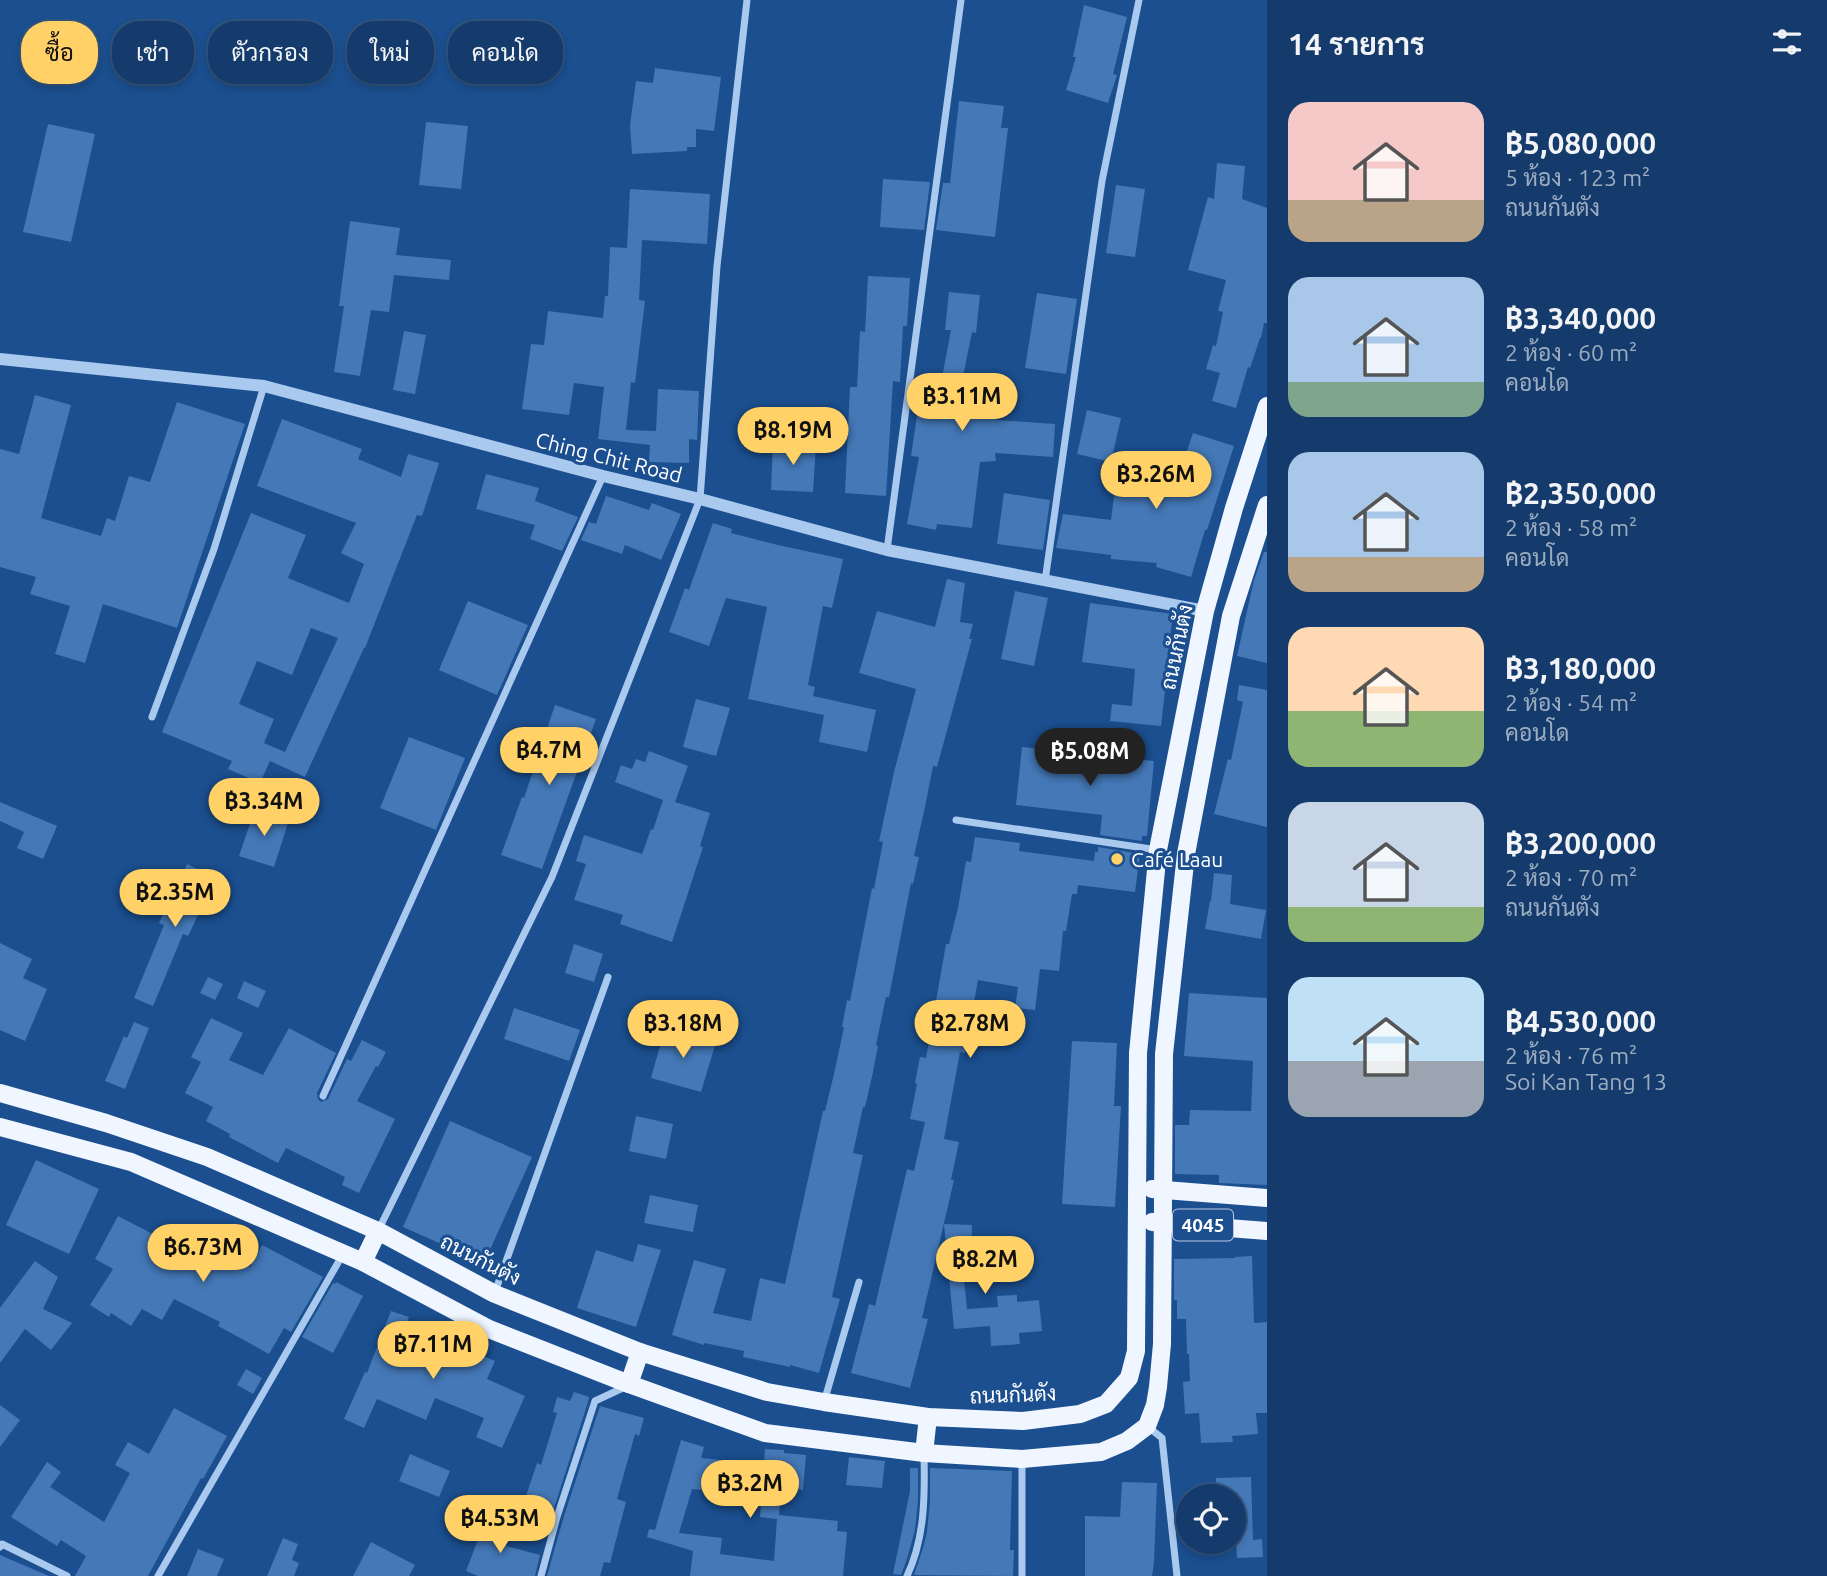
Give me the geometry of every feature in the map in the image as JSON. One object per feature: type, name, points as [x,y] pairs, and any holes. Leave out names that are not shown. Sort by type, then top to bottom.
[{"type":"main road","name":"ถนนกันตัง","points":[[0,1093],[106,1123],[207,1157],[378,1231],[495,1294],[640,1352],[767,1392],[928,1417],[1023,1421],[1080,1414],[1107,1404],[1129,1378],[1136,1351],[1139,1053],[1158,850],[1205,611],[1267,406]]},
{"type":"main road","points":[[0,1127],[131,1162],[363,1262],[489,1329],[629,1384],[765,1433],[924,1453],[1023,1459],[1101,1452],[1127,1441],[1147,1426],[1155,1405],[1160,1366],[1164,1222],[1164,1054],[1186,854],[1231,617],[1267,505]]},
{"type":"main road","points":[[1205,611],[1231,617]]},
{"type":"main road","points":[[1155,890],[1182,894]]},
{"type":"main road","points":[[23,1133],[33,1102]]},
{"type":"main road","name":"4045","points":[[1139,1189],[1267,1198]]},
{"type":"main road","name":"4045","points":[[1138,1222],[1267,1230]]},
{"type":"main road","points":[[363,1262],[378,1231]]},
{"type":"main road","points":[[629,1384],[640,1352]]},
{"type":"main road","points":[[924,1453],[928,1417]]},
{"type":"street","points":[[378,1231],[552,877],[700,499],[717,266],[747,0]]},
{"type":"street","points":[[887,550],[961,0]]},
{"type":"street","points":[[1045,580],[1102,181],[1139,0]]},
{"type":"street","name":"Ching Chit Road","points":[[0,359],[264,386],[887,550],[1205,611]]},
{"type":"street","points":[[152,717],[214,549],[264,386]]},
{"type":"street","points":[[323,1096],[603,476]]},
{"type":"street","points":[[956,820],[1158,850]]},
{"type":"street","points":[[495,1294],[608,977]]},
{"type":"street","points":[[158,1576],[344,1254]]},
{"type":"street","points":[[824,1402],[859,1282]]},
{"type":"street","points":[[541,1576],[557,1517],[595,1401],[629,1384]]},
{"type":"street","points":[[1147,1426],[1162,1438],[1177,1576]]},
{"type":"street","points":[[907,1576],[923,1521],[924,1453]]},
{"type":"street","points":[[1023,1459],[1023,1576]]},
{"type":"street","points":[[0,1547],[2,1544],[67,1576]]},
{"type":"building","points":[[1084,5],[1127,17],[1113,74],[1117,75],[1108,103],[1066,90],[1076,57],[1073,57]]},
{"type":"building","points":[[655,68],[721,77],[714,131],[696,129],[696,147],[687,147],[687,151],[632,154],[630,125],[636,81],[653,83]]},
{"type":"building","points":[[959,101],[1004,106],[1001,128],[1008,128],[995,237],[936,230],[943,183],[950,183]]},
{"type":"building","points":[[426,122],[468,126],[461,189],[419,185]]},
{"type":"building","points":[[48,124],[95,134],[71,242],[23,232]]},
{"type":"building","points":[[1217,163],[1245,166],[1242,199],[1267,208],[1267,323],[1264,323],[1236,408],[1212,401],[1220,373],[1206,369],[1213,345],[1216,346],[1223,312],[1218,311],[1226,280],[1188,270],[1208,197],[1214,199]]},
{"type":"building","points":[[883,179],[930,182],[924,230],[880,227]]},
{"type":"building","points":[[1116,185],[1145,189],[1135,257],[1106,253]]},
{"type":"building","points":[[630,189],[710,194],[707,244],[642,240],[639,300],[645,301],[626,430],[656,431],[658,389],[699,391],[697,440],[689,439],[689,463],[649,462],[650,445],[598,439],[604,387],[574,383],[569,415],[522,409],[531,344],[544,345],[548,311],[603,318],[605,296],[608,296],[610,247],[627,248]]},
{"type":"building","points":[[350,221],[400,228],[396,255],[451,260],[449,280],[394,275],[389,312],[371,310],[360,376],[334,372],[344,306],[339,306]]},
{"type":"building","points":[[868,276],[910,278],[907,326],[903,326],[900,382],[893,381],[886,496],[845,493],[850,387],[857,387],[860,331],[865,332]]},
{"type":"building","points":[[949,292],[980,295],[976,333],[972,332],[958,401],[996,405],[996,420],[1055,424],[1053,457],[995,453],[996,461],[980,462],[972,528],[937,524],[936,530],[907,524],[919,457],[911,456],[922,382],[941,383],[951,330],[945,330]]},
{"type":"building","points":[[1037,293],[1077,299],[1066,374],[1025,368]]},
{"type":"building","points":[[404,331],[426,335],[415,394],[393,390]]},
{"type":"building","points":[[35,395],[71,405],[41,518],[101,536],[107,518],[115,521],[129,476],[150,482],[177,402],[245,424],[177,628],[103,604],[85,663],[55,654],[70,606],[30,594],[36,577],[0,567],[0,449],[19,454]]},
{"type":"building","points":[[1087,410],[1121,418],[1111,462],[1077,454]]},
{"type":"building","points":[[282,419],[362,449],[358,459],[401,477],[408,454],[439,463],[422,516],[417,515],[365,648],[305,777],[270,761],[260,783],[228,769],[232,761],[162,732],[251,513],[306,535],[288,578],[349,603],[364,564],[341,553],[356,523],[257,486]],"holes":[[[311,628],[338,638],[285,752],[264,743],[274,719],[239,704],[257,661],[292,675]]]},
{"type":"building","points":[[1193,433],[1234,446],[1191,577],[1156,567],[1157,563],[1111,559],[1111,555],[1056,548],[1063,514],[1111,520],[1118,464],[1180,472]]},
{"type":"building","points":[[773,442],[816,445],[813,492],[771,490]]},
{"type":"building","points":[[486,474],[539,488],[535,501],[578,517],[562,551],[530,539],[535,525],[476,509]]},
{"type":"building","points":[[1004,493],[1050,500],[1043,550],[997,544]]},
{"type":"building","points":[[606,496],[649,510],[652,503],[681,514],[661,560],[625,545],[622,554],[581,540],[589,522],[596,524]]},
{"type":"building","points":[[713,523],[732,529],[731,533],[843,559],[832,608],[823,606],[808,685],[815,687],[813,696],[876,710],[867,752],[819,742],[824,715],[748,699],[767,607],[726,598],[709,646],[669,632],[685,588],[689,590]]},
{"type":"building","points":[[1264,552],[1267,552],[1267,663],[1237,656],[1254,580]]},
{"type":"building","points":[[947,579],[965,583],[960,622],[973,624],[969,639],[972,639],[937,767],[933,766],[914,856],[919,857],[913,884],[911,883],[889,997],[886,997],[876,1045],[873,1072],[853,1153],[863,1155],[832,1297],[840,1299],[819,1373],[743,1357],[744,1351],[704,1345],[672,1335],[694,1260],[726,1269],[713,1313],[751,1321],[760,1278],[785,1284],[823,1111],[834,1074],[872,888],[874,889],[883,842],[879,841],[894,772],[916,689],[859,673],[877,611],[935,627]]},
{"type":"building","points":[[1015,591],[1048,598],[1034,666],[1001,659]]},
{"type":"building","points":[[468,601],[528,625],[497,695],[439,670]]},
{"type":"building","points":[[1090,603],[1173,614],[1161,726],[1110,721],[1112,704],[1132,706],[1135,669],[1082,662]]},
{"type":"building","points":[[1239,685],[1267,690],[1267,827],[1214,814],[1228,759],[1231,760],[1243,702],[1237,700]]},
{"type":"building","points":[[696,699],[730,708],[716,756],[683,747]]},
{"type":"building","points":[[555,705],[596,719],[542,869],[501,855],[522,797],[524,798]]},
{"type":"building","points":[[409,737],[465,758],[436,830],[380,808]]},
{"type":"building","points":[[1022,747],[1154,761],[1147,836],[1142,836],[1142,841],[1100,835],[1102,815],[1016,805]]},
{"type":"building","points":[[649,751],[688,766],[675,802],[710,813],[700,846],[703,847],[672,942],[620,924],[623,915],[574,900],[586,864],[576,861],[584,835],[642,854],[663,800],[615,782],[621,765],[632,769],[636,759],[645,762]]},
{"type":"building","points":[[0,802],[57,826],[43,859],[17,848],[24,832],[0,821]]},
{"type":"building","points":[[255,809],[289,820],[274,867],[239,856]]},
{"type":"building","points":[[975,837],[1020,843],[1019,851],[1094,861],[1098,847],[1140,854],[1135,892],[1078,885],[1077,894],[1072,894],[1066,931],[1063,931],[1059,971],[1040,969],[1035,1010],[1015,1008],[1018,987],[978,980],[965,1053],[960,1052],[944,1139],[959,1142],[951,1180],[954,1180],[922,1318],[928,1319],[910,1388],[851,1373],[869,1304],[875,1306],[907,1169],[914,1171],[925,1122],[910,1119],[917,1084],[915,1083],[920,1057],[926,1058],[946,944],[949,944],[966,861],[971,862]]},
{"type":"building","points":[[187,864],[216,878],[188,936],[183,934],[153,1006],[134,998],[164,925],[159,923]]},
{"type":"building","points":[[1214,873],[1232,875],[1230,904],[1266,910],[1261,939],[1205,929]]},
{"type":"building","points":[[0,943],[32,959],[23,978],[47,989],[25,1041],[0,1030]]},
{"type":"building","points":[[574,944],[603,954],[594,982],[565,973]]},
{"type":"building","points":[[208,977],[223,984],[215,1000],[200,993]]},
{"type":"building","points":[[244,981],[266,991],[258,1008],[237,998]]},
{"type":"building","points":[[1189,993],[1267,998],[1267,1185],[1219,1183],[1219,1175],[1175,1174],[1175,1125],[1189,1125],[1190,1110],[1251,1111],[1253,1061],[1184,1056]]},
{"type":"building","points":[[514,1008],[580,1030],[569,1061],[504,1039]]},
{"type":"building","points":[[211,1018],[243,1033],[229,1060],[263,1075],[289,1028],[336,1053],[317,1093],[321,1102],[328,1099],[347,1059],[351,1061],[362,1040],[386,1052],[357,1101],[395,1119],[359,1193],[342,1185],[345,1177],[286,1148],[278,1163],[229,1137],[230,1134],[206,1121],[213,1107],[185,1093],[201,1062],[191,1057]]},
{"type":"building","points":[[134,1022],[149,1028],[125,1089],[105,1081],[124,1036],[127,1038]]},
{"type":"building","points":[[665,1028],[716,1042],[701,1092],[651,1078]]},
{"type":"building","points":[[1072,1041],[1117,1043],[1114,1106],[1121,1106],[1115,1207],[1062,1204]]},
{"type":"building","points":[[636,1116],[673,1124],[666,1159],[629,1151]]},
{"type":"building","points":[[450,1121],[532,1157],[484,1263],[403,1227]]},
{"type":"building","points":[[36,1160],[99,1189],[69,1254],[6,1225]]},
{"type":"building","points":[[650,1195],[698,1205],[693,1232],[644,1223]]},
{"type":"building","points":[[118,1216],[170,1243],[177,1231],[250,1267],[262,1245],[323,1277],[291,1332],[284,1328],[269,1354],[218,1326],[220,1322],[174,1299],[162,1320],[142,1309],[131,1326],[111,1313],[109,1317],[90,1305],[113,1269],[95,1259]]},
{"type":"building","points":[[944,1224],[972,1225],[971,1280],[964,1280],[967,1309],[998,1307],[997,1296],[1017,1295],[1017,1302],[1039,1300],[1042,1331],[1019,1333],[1020,1344],[991,1346],[990,1326],[954,1329]]},
{"type":"building","points":[[638,1244],[661,1250],[636,1327],[577,1308],[596,1250],[633,1262]]},
{"type":"building","points":[[1252,1256],[1254,1323],[1267,1322],[1267,1413],[1256,1413],[1258,1434],[1232,1436],[1233,1442],[1201,1443],[1199,1413],[1185,1414],[1183,1382],[1190,1381],[1189,1354],[1186,1319],[1177,1319],[1177,1300],[1174,1300],[1174,1259]]},
{"type":"building","points":[[35,1261],[58,1277],[43,1309],[72,1323],[51,1350],[25,1329],[0,1363],[0,1308]]},
{"type":"building","points":[[336,1282],[363,1296],[333,1353],[302,1337]]},
{"type":"building","points":[[391,1311],[409,1317],[406,1324],[495,1361],[487,1379],[525,1396],[502,1448],[476,1437],[484,1418],[435,1398],[426,1420],[377,1399],[364,1428],[344,1419],[365,1372],[367,1373]]},
{"type":"building","points":[[246,1369],[262,1378],[253,1394],[237,1385]]},
{"type":"building","points":[[574,1392],[589,1397],[549,1524],[520,1514],[537,1463],[541,1465],[557,1413],[553,1412],[557,1397],[570,1401]]},
{"type":"building","points":[[0,1405],[20,1420],[0,1447]]},
{"type":"building","points":[[600,1406],[644,1418],[639,1436],[635,1434],[617,1499],[626,1502],[610,1563],[604,1562],[600,1576],[547,1576],[563,1519]]},
{"type":"building","points":[[174,1408],[227,1436],[148,1576],[75,1576],[86,1556],[61,1540],[57,1546],[11,1517],[47,1462],[61,1472],[50,1487],[104,1522],[130,1473],[115,1465],[128,1442],[149,1454]]},
{"type":"building","points":[[681,1440],[704,1447],[701,1458],[733,1461],[729,1493],[692,1489],[679,1533],[722,1538],[720,1554],[774,1561],[777,1519],[760,1517],[765,1449],[806,1455],[803,1490],[781,1488],[779,1515],[838,1521],[837,1531],[847,1532],[843,1576],[690,1576],[693,1551],[647,1537],[649,1529],[655,1530]]},
{"type":"building","points":[[410,1454],[450,1471],[439,1497],[399,1481]]},
{"type":"building","points":[[849,1457],[885,1461],[882,1488],[846,1485]]},
{"type":"building","points":[[910,1468],[918,1468],[918,1500],[915,1530],[901,1575],[893,1574],[910,1491]]},
{"type":"building","points":[[930,1468],[1012,1471],[1010,1550],[1014,1550],[1013,1576],[914,1575],[927,1532]]},
{"type":"building","points":[[1251,1477],[1253,1540],[1262,1539],[1263,1557],[1237,1558],[1237,1554],[1246,1554],[1246,1484],[1216,1484],[1216,1478]]},
{"type":"building","points":[[1122,1482],[1157,1483],[1152,1576],[1085,1576],[1085,1516],[1120,1517]]},
{"type":"building","points":[[485,1521],[512,1530],[506,1546],[540,1555],[535,1576],[478,1576],[466,1571]]},
{"type":"building","points":[[283,1538],[298,1544],[292,1560],[299,1563],[294,1576],[267,1576]]},
{"type":"building","points":[[371,1542],[415,1565],[409,1576],[353,1576]]},
{"type":"building","points":[[198,1549],[224,1559],[217,1576],[187,1576]]},
{"type":"building","points":[[0,1555],[49,1576],[0,1576]]},
{"type":"place","name":"Café Laau","points":[[1117,859]]}]
